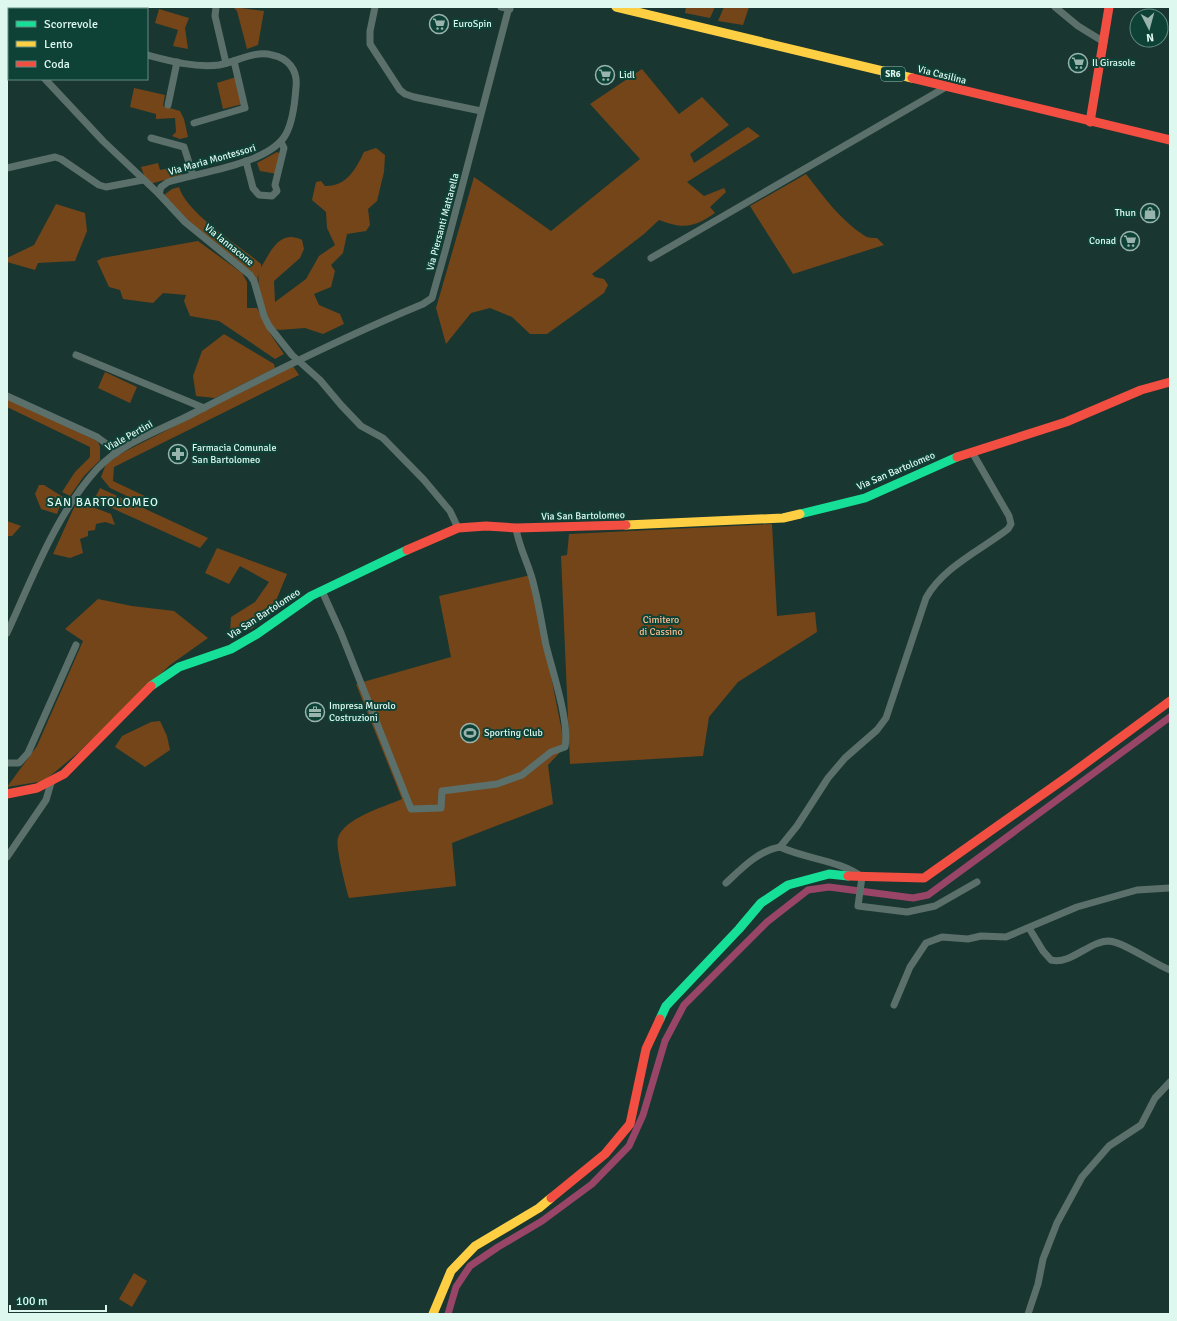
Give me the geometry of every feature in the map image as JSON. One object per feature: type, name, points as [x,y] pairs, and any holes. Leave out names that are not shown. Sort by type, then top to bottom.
[{"type":"street","points":[[194,123],[245,108],[215,16],[216,7]]},
{"type":"street","points":[[375,7],[370,31],[370,44],[400,90],[405,94],[414,97],[481,111]]},
{"type":"street","points":[[502,7],[510,8]]},
{"type":"street","name":"Via Casilina","points":[[616,7],[1170,140]]},
{"type":"street","points":[[1055,7],[1078,26],[1104,42]]},
{"type":"street","points":[[1090,122],[1109,7]]},
{"type":"street","name":"Via Piersanti Mattarella","points":[[299,361],[356,333],[423,304],[432,298],[481,111],[510,8]]},
{"type":"street","name":"Via Maria Montessori","points":[[148,55],[177,62],[203,65],[230,62],[267,54],[284,59],[293,68],[297,85],[289,129],[281,142],[264,155],[163,185],[159,194]]},
{"type":"street","points":[[168,105],[177,62]]},
{"type":"street","name":"Via Iannacone","points":[[50,81],[51,86],[102,141],[159,194],[189,226],[250,275],[269,326],[299,361],[320,380],[361,426],[383,438],[438,494],[450,511],[458,528]]},
{"type":"street","points":[[651,258],[946,87]]},
{"type":"street","points":[[151,138],[184,147],[187,152],[193,175]]},
{"type":"street","points":[[246,161],[253,188],[259,195],[272,196],[277,191],[275,185],[284,148],[281,142]]},
{"type":"street","points":[[7,168],[55,158],[61,159],[99,186],[106,187],[143,180]]},
{"type":"street","points":[[76,355],[204,408]]},
{"type":"street","name":"Viale Pertini","points":[[7,633],[64,514],[85,483],[104,463],[116,453],[299,361]]},
{"type":"street","name":"Via San Bartolomeo","points":[[7,794],[35,789],[51,783],[64,774],[156,681],[178,667],[231,649],[257,634],[311,596],[458,528],[486,526],[516,528],[642,525],[783,518],[865,498],[972,452],[1066,422],[1141,390],[1170,382]]},
{"type":"street","points":[[7,396],[97,438],[108,445],[116,453]]},
{"type":"street","points":[[726,883],[750,861],[772,849],[780,847],[797,826],[828,778],[845,758],[877,730],[886,718],[926,598],[933,585],[958,564],[1008,529],[1011,524],[1009,516],[972,452]]},
{"type":"street","points":[[322,591],[341,633],[411,809],[441,808],[442,791],[497,784],[522,776],[552,752],[565,747],[567,739],[562,712],[534,585],[518,543],[516,528]]},
{"type":"street","points":[[7,763],[18,763],[28,753],[76,646]]},
{"type":"street","points":[[433,1314],[451,1271],[474,1246],[539,1208],[605,1154],[630,1124],[646,1049],[666,1006],[761,904],[788,884],[805,878],[829,874],[862,877],[924,878],[1067,777],[1170,701]]},
{"type":"street","points":[[7,857],[46,800],[51,783]]},
{"type":"street","points":[[780,847],[792,853],[852,870],[862,877]]},
{"type":"street","points":[[862,877],[858,906],[907,912],[935,906],[977,882]]},
{"type":"street","points":[[894,1005],[910,967],[926,943],[942,937],[968,939],[981,936],[1006,937],[1077,907],[1137,890],[1170,888]]},
{"type":"street","points":[[1029,928],[1043,951],[1051,960],[1063,960],[1107,941],[1117,944],[1170,970]]},
{"type":"street","points":[[1028,1314],[1048,1245],[1057,1223],[1078,1183],[1094,1161],[1109,1146],[1141,1125],[1155,1098],[1170,1082]]},
{"type":"green space","points":[[233,7],[264,11],[258,45],[247,49],[237,11]]},
{"type":"green space","points":[[686,7],[715,7],[710,18],[685,13]]},
{"type":"green space","points":[[724,7],[749,7],[743,25],[718,21]]},
{"type":"green space","points":[[159,9],[189,18],[185,28],[188,49],[173,46],[178,30],[155,23]]},
{"type":"green space","points":[[642,69],[679,114],[702,97],[729,125],[690,154],[694,163],[748,127],[760,136],[687,182],[704,196],[724,188],[726,192],[710,207],[715,213],[700,222],[688,226],[675,225],[659,220],[644,234],[592,274],[595,277],[604,279],[608,285],[604,293],[547,334],[530,334],[512,317],[490,308],[471,313],[446,344],[436,308],[474,177],[551,231],[640,159],[590,104]]},
{"type":"green space","points":[[236,77],[243,104],[223,109],[217,83]]},
{"type":"green space","points":[[134,88],[165,95],[163,106],[180,111],[184,119],[188,137],[180,139],[172,136],[176,132],[175,118],[156,119],[156,114],[130,107]]},
{"type":"green space","points":[[376,148],[385,155],[384,172],[377,201],[368,209],[370,225],[366,231],[347,234],[343,253],[331,265],[335,271],[331,287],[314,294],[319,305],[340,314],[344,324],[323,334],[305,328],[279,330],[273,328],[264,308],[260,294],[258,280],[259,273],[257,281],[202,237],[164,195],[172,189],[179,187],[192,208],[261,264],[261,267],[272,249],[282,240],[287,237],[294,237],[302,240],[304,249],[300,258],[274,281],[275,302],[306,279],[319,256],[335,245],[327,228],[326,212],[312,200],[316,182],[321,181],[325,186],[339,184],[354,170],[364,152]]},
{"type":"green space","points":[[277,152],[281,154],[277,174],[260,171],[257,163]]},
{"type":"green space","points":[[158,163],[160,170],[179,166],[182,175],[150,184],[145,178],[141,167]]},
{"type":"green space","points":[[806,174],[840,216],[866,237],[877,238],[884,245],[793,274],[750,206]]},
{"type":"green space","points":[[56,204],[85,213],[87,231],[75,261],[38,263],[35,270],[7,262],[7,258],[34,245]]},
{"type":"green space","points":[[198,241],[242,273],[247,282],[247,308],[257,308],[271,335],[284,354],[275,359],[219,321],[190,316],[184,301],[186,295],[163,293],[153,303],[123,299],[120,290],[109,287],[97,261],[102,258]]},
{"type":"green space","points":[[224,334],[274,364],[275,368],[215,398],[196,396],[193,376],[202,351]]},
{"type":"green space","points":[[293,366],[299,375],[114,467],[113,481],[151,499],[148,506],[110,488],[101,477],[106,464],[122,453]]},
{"type":"green space","points":[[105,372],[137,387],[130,403],[98,388]]},
{"type":"green space","points":[[7,398],[97,441],[100,446],[100,460],[84,476],[70,496],[62,492],[75,472],[90,457],[90,447],[7,407]]},
{"type":"green space","points":[[39,485],[44,485],[63,497],[57,514],[41,509],[35,494]]},
{"type":"green space","points":[[100,488],[208,538],[200,548],[94,500]]},
{"type":"green space","points":[[77,501],[111,514],[115,525],[105,522],[96,524],[95,530],[88,531],[88,536],[80,539],[83,553],[70,558],[53,554]]},
{"type":"green space","points":[[7,521],[21,526],[12,536],[7,536]]},
{"type":"green space","name":"Cimitero di Cassino","points":[[772,524],[777,616],[815,612],[817,632],[738,682],[709,717],[703,756],[570,764],[561,556],[567,555],[569,534]]},
{"type":"green space","points":[[217,548],[287,574],[275,603],[252,629],[230,632],[231,617],[255,602],[269,582],[240,566],[229,584],[205,573]]},
{"type":"green space","name":"Sporting Club","points":[[531,575],[565,747],[548,765],[553,804],[452,843],[456,886],[349,898],[341,867],[337,842],[338,838],[342,831],[356,819],[402,799],[356,684],[451,657],[439,596]]},
{"type":"green space","points":[[98,599],[132,606],[174,611],[208,638],[170,665],[79,752],[44,781],[7,787],[37,746],[83,641],[65,629]]},
{"type":"green space","points":[[160,721],[167,736],[170,750],[145,767],[115,747],[122,736],[151,722]]},
{"type":"green space","points":[[134,1273],[147,1281],[132,1307],[119,1299]]},
{"type":"waterway","points":[[448,1314],[456,1287],[470,1266],[498,1247],[542,1221],[592,1184],[629,1146],[643,1115],[665,1041],[684,1005],[767,922],[808,890],[829,887],[913,898],[928,895],[1170,717]]},
{"type":"traffic: fast","points":[[800,514],[865,498],[957,457]]},
{"type":"traffic: fast","points":[[151,686],[179,667],[231,649],[257,634],[311,596],[407,550]]},
{"type":"traffic: fast","points":[[660,1019],[666,1006],[739,929],[761,903],[788,885],[829,874],[848,876]]},
{"type":"traffic: slow","points":[[616,7],[912,78]]},
{"type":"traffic: slow","points":[[626,525],[783,518],[800,514]]},
{"type":"traffic: slow","points":[[433,1314],[451,1271],[475,1246],[539,1208],[551,1198]]},
{"type":"traffic: jam","points":[[1090,122],[1109,7]]},
{"type":"traffic: jam","points":[[912,78],[1170,140]]},
{"type":"traffic: jam","points":[[957,457],[1066,422],[1141,390],[1170,382]]},
{"type":"traffic: jam","points":[[407,550],[458,528],[486,526],[516,528],[626,525]]},
{"type":"traffic: jam","points":[[7,794],[37,788],[64,774],[151,686]]},
{"type":"traffic: jam","points":[[848,876],[924,878],[1067,777],[1170,701]]},
{"type":"traffic: jam","points":[[551,1198],[605,1154],[630,1124],[646,1049],[660,1019]]},
{"type":"place","name":"EuroSpin","points":[[439,24]]},
{"type":"place","name":"Il Girasole","points":[[1078,63]]},
{"type":"place","name":"Lidl","points":[[605,75]]},
{"type":"place","name":"Thun","points":[[1150,213]]},
{"type":"place","name":"Conad","points":[[1130,241]]},
{"type":"place","name":"Farmacia Comunale San Bartolomeo","points":[[178,454]]},
{"type":"place","name":"Impresa Murolo Costruzioni","points":[[315,712]]},
{"type":"place","name":"Sporting Club","points":[[470,733]]},
{"type":"district","name":"SAN BARTOLOMEO","points":[[103,502]]}]
